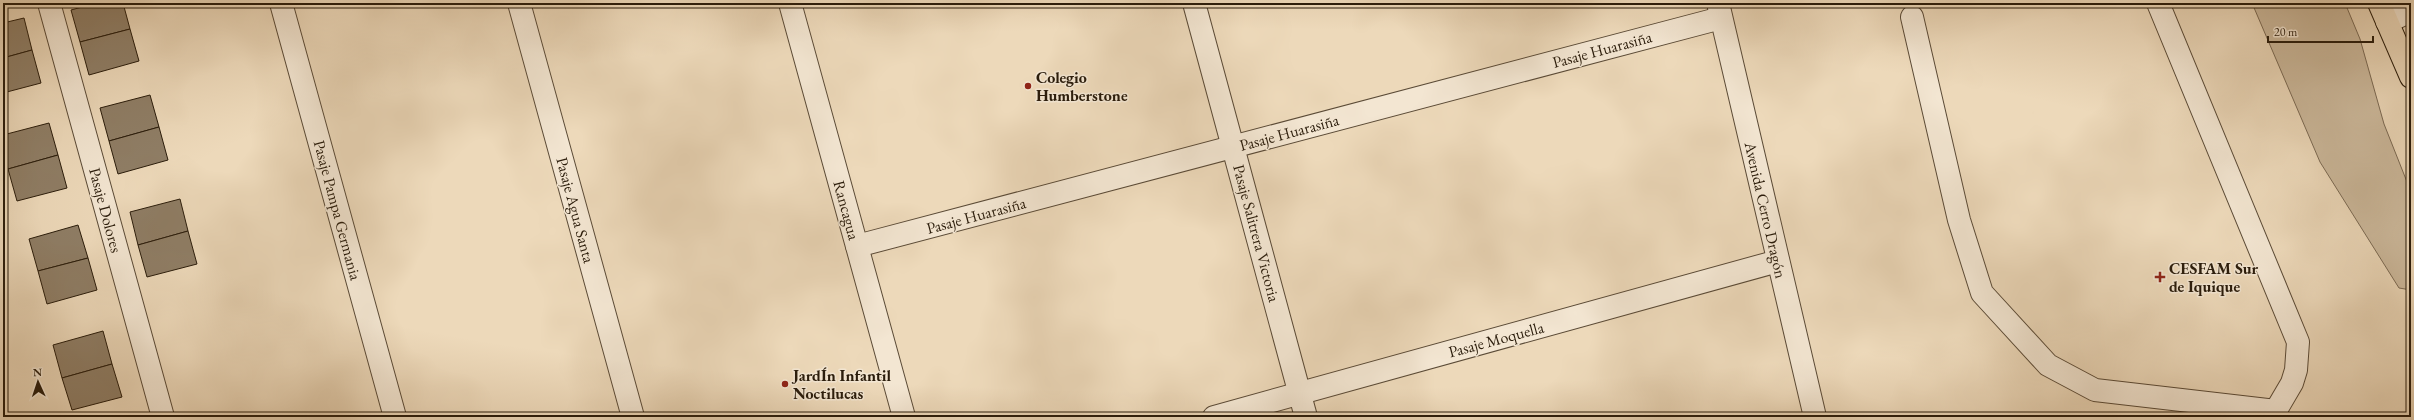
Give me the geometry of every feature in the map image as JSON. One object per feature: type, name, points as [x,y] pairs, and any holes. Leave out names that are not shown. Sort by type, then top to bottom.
[{"type":"highway","points":[[2383,12],[2411,77]]},
{"type":"street","name":"Pasaje Dolores","points":[[49,3],[163,417]]},
{"type":"street","name":"Pasaje Pampa Germania","points":[[281,3],[395,417]]},
{"type":"street","name":"Pasaje Agua Santa","points":[[519,3],[633,417]]},
{"type":"street","name":"Rancagua","points":[[790,3],[904,417]]},
{"type":"street","name":"Pasaje Salitrera Victoria","points":[[1194,3],[1306,417]]},
{"type":"street","points":[[1912,18],[1959,220],[1982,293],[2048,365],[2095,390],[2274,414],[2296,370],[2298,342],[2158,3]]},
{"type":"street","name":"Pasaje Huarasiña","points":[[857,246],[1233,146],[1719,10]]},
{"type":"street","name":"Avenida Cerro Dragón","points":[[1719,10],[1815,417]]},
{"type":"street","points":[[2383,12],[2411,11]]},
{"type":"street","name":"Pasaje Moquella","points":[[1214,417],[1778,261]]},
{"type":"shaded area","points":[[2252,3],[2345,3],[2360,39],[2384,124],[2411,192],[2411,290],[2399,288],[2320,162]]},
{"type":"building","points":[[97,3],[123,3],[130,29],[80,42],[71,10]]},
{"type":"building","points":[[24,18],[32,50],[3,58],[3,23]]},
{"type":"building","points":[[130,29],[139,61],[89,75],[80,42]]},
{"type":"building","points":[[32,50],[41,83],[3,93],[3,58]]},
{"type":"building","points":[[150,95],[159,127],[109,141],[100,108]]},
{"type":"building","points":[[49,123],[58,155],[8,169],[3,149],[3,135]]},
{"type":"building","points":[[159,127],[168,160],[118,174],[109,141]]},
{"type":"building","points":[[58,155],[67,188],[17,201],[8,169]]},
{"type":"building","points":[[180,199],[188,231],[138,245],[130,212]]},
{"type":"building","points":[[78,225],[88,258],[38,271],[29,239]]},
{"type":"building","points":[[188,231],[197,264],[147,277],[138,245]]},
{"type":"building","points":[[88,258],[97,290],[47,304],[38,271]]},
{"type":"building","points":[[103,331],[112,364],[62,378],[53,345]]},
{"type":"building","points":[[112,364],[122,397],[72,410],[62,378]]},
{"type":"place","name":"Colegio Humberstone","points":[[1028,86]]},
{"type":"place","name":"CESFAM Sur de Iquique","points":[[2160,277]]},
{"type":"place","name":"JardÍn Infantil Noctilucas","points":[[785,384]]}]
